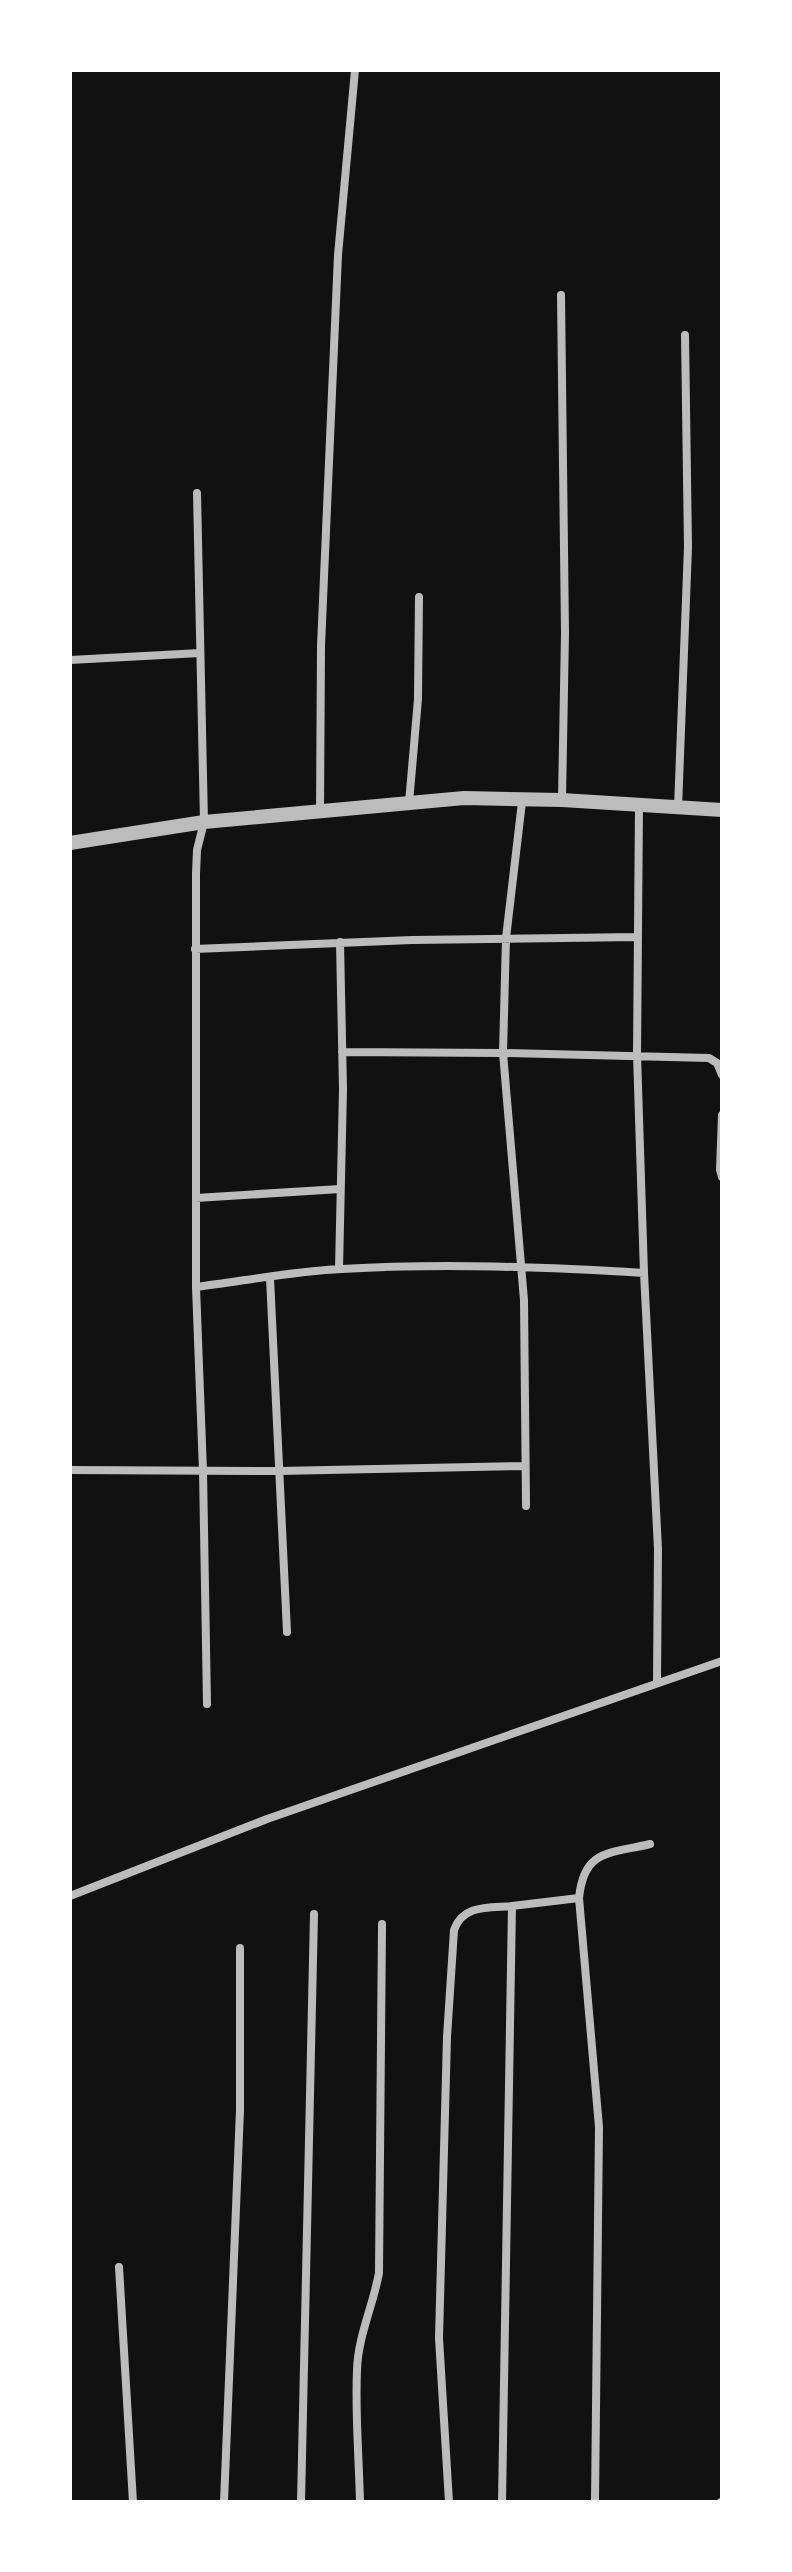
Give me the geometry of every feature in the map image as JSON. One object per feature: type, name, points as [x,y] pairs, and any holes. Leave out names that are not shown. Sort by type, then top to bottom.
[{"type":"street","points":[[320,812],[321,646],[338,255],[355,70]]},
{"type":"street","points":[[561,295],[565,633],[562,800]]},
{"type":"street","points":[[678,808],[688,547],[685,335]]},
{"type":"street","points":[[197,493],[204,822],[197,850],[195,949],[196,1287],[207,1704]]},
{"type":"street","points":[[409,803],[418,699],[419,597]]},
{"type":"street","points":[[70,660],[200,653]]},
{"type":"street","points":[[70,843],[204,822],[464,798],[522,802],[562,800],[722,810]]},
{"type":"street","points":[[522,802],[506,938],[503,1053],[522,1265],[526,1506]]},
{"type":"street","points":[[639,805],[637,1055],[658,1549],[657,1683]]},
{"type":"street","points":[[195,949],[340,942],[638,937]]},
{"type":"street","points":[[339,1269],[340,942]]},
{"type":"street","points":[[342,1052],[709,1058],[717,1063],[722,1075]]},
{"type":"street","points":[[722,1115],[722,1177]]},
{"type":"street","points":[[196,1198],[340,1189]]},
{"type":"street","points":[[196,1287],[339,1269],[522,1265],[644,1273]]},
{"type":"street","points":[[270,1278],[287,1632]]},
{"type":"street","points":[[70,1470],[278,1471],[525,1466]]},
{"type":"street","points":[[70,1896],[297,1808],[722,1661]]},
{"type":"street","points":[[595,2502],[599,2127],[579,1898],[581,1875],[591,1861],[610,1853],[650,1844]]},
{"type":"street","points":[[449,2502],[439,2338],[447,2037],[454,1930],[461,1916],[473,1909],[579,1898]]},
{"type":"street","points":[[502,2502],[512,1906]]},
{"type":"street","points":[[301,2502],[314,1914]]},
{"type":"street","points":[[360,2502],[357,2369],[362,2334],[375,2298],[379,2273],[382,1924]]},
{"type":"street","points":[[224,2502],[240,2110],[240,1948]]},
{"type":"street","points":[[119,2267],[133,2502]]}]
